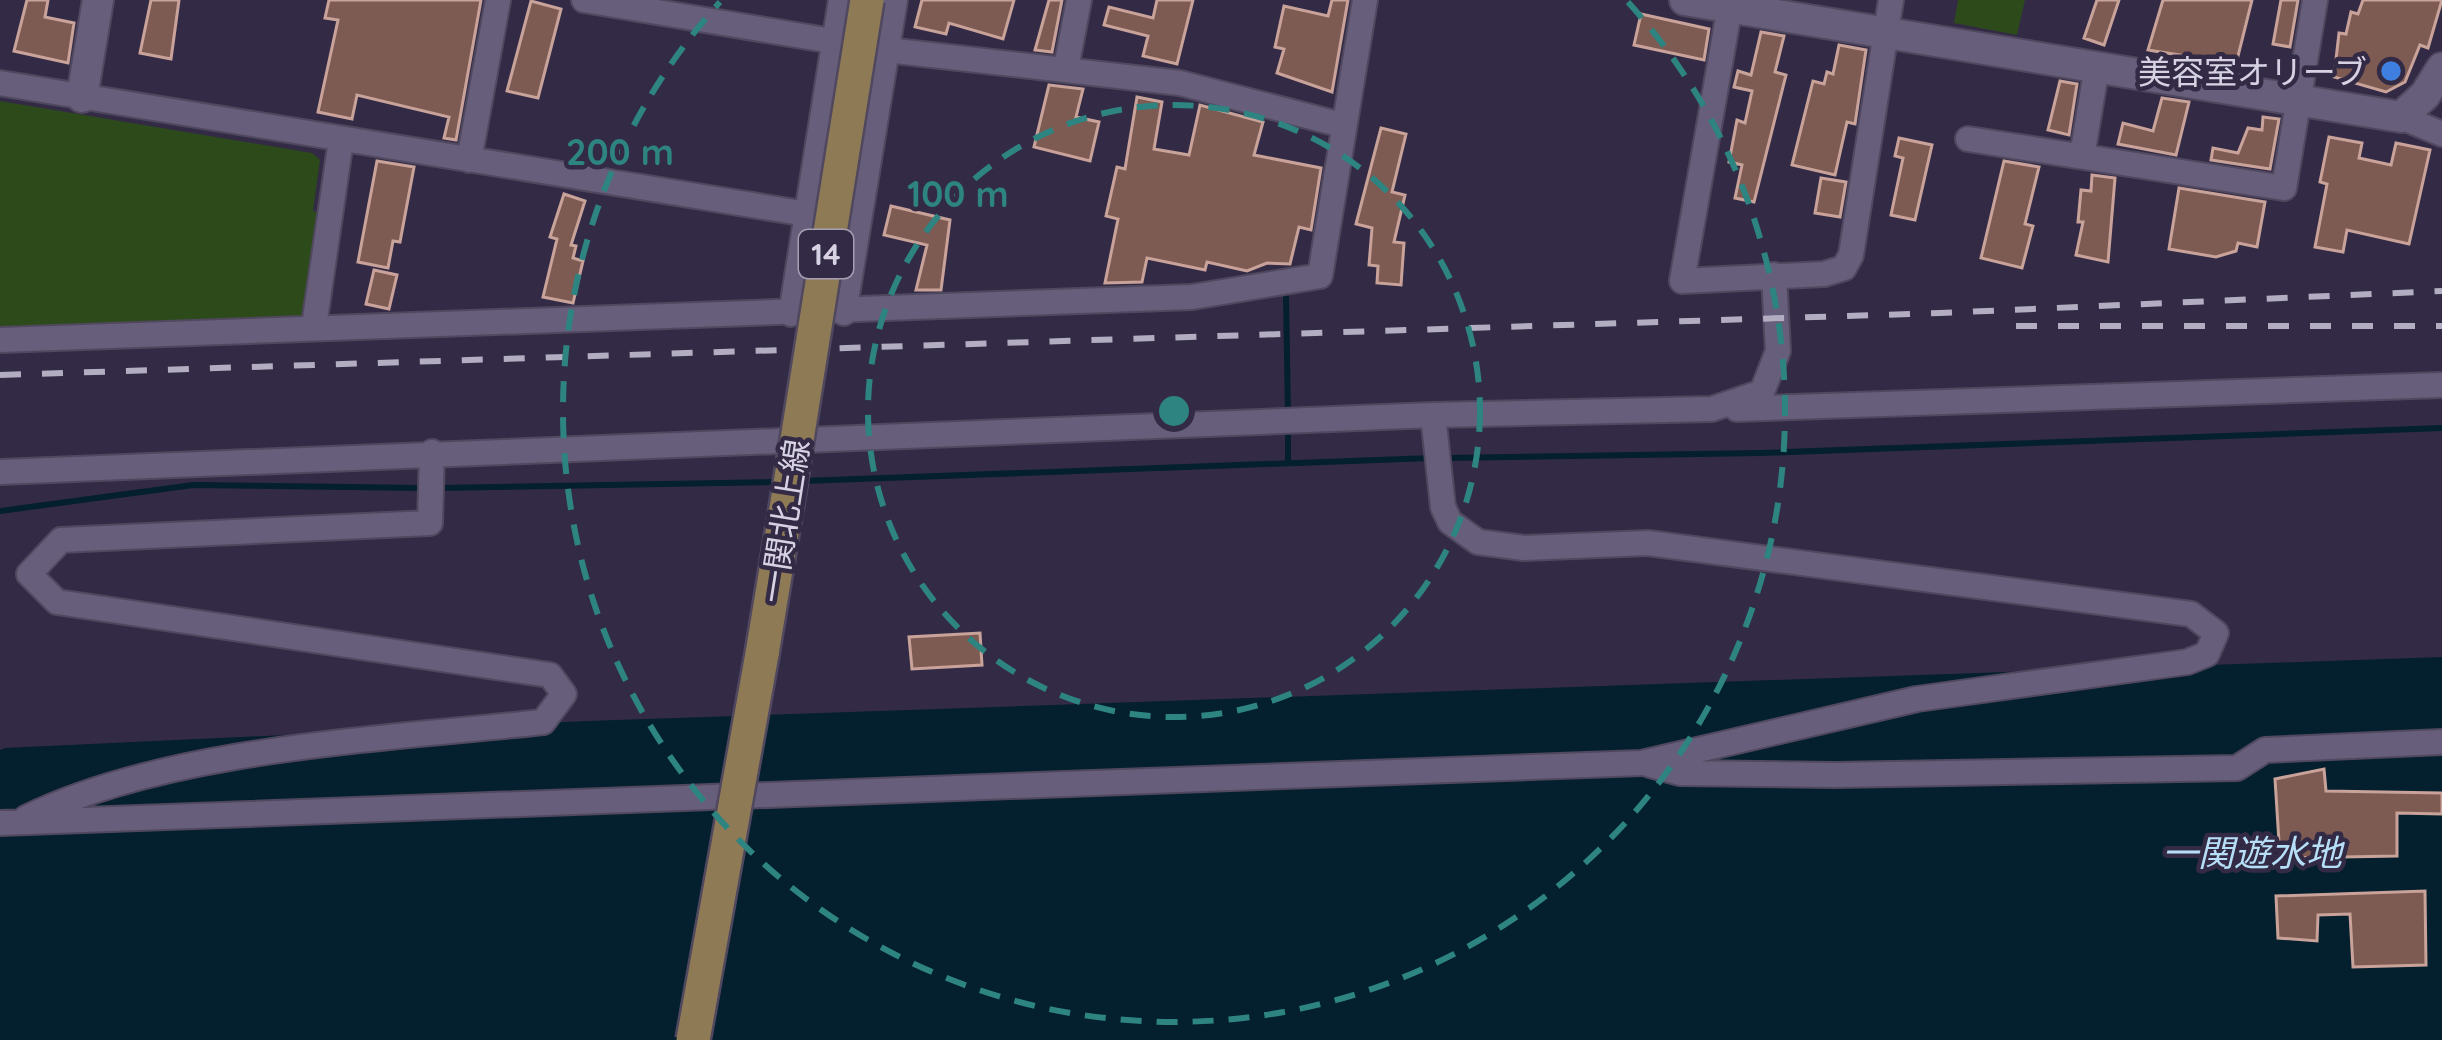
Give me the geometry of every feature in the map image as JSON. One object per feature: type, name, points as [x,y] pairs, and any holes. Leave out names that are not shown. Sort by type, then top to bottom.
[{"type":"main road","name":"一関北上線","points":[[693,1040],[763,654],[867,0]]},
{"type":"street","points":[[82,97],[98,0]]},
{"type":"street","points":[[469,160],[499,0]]},
{"type":"street","points":[[584,0],[729,12],[887,50],[1180,83],[1342,125]]},
{"type":"street","points":[[790,314],[841,0]]},
{"type":"street","points":[[844,313],[895,0]]},
{"type":"street","points":[[1066,68],[1079,0]]},
{"type":"street","points":[[0,340],[1192,298],[1320,276],[1365,0]]},
{"type":"street","points":[[1685,0],[2300,98],[2401,117],[2442,134]]},
{"type":"street","points":[[1730,4],[1682,281],[1824,274],[1844,268],[1851,255],[1891,0]]},
{"type":"street","points":[[1968,140],[2284,188],[2315,0]]},
{"type":"street","points":[[2082,156],[2097,66]]},
{"type":"street","points":[[2401,117],[2425,95],[2442,68]]},
{"type":"street","points":[[0,83],[807,214]]},
{"type":"street","points":[[314,326],[340,140]]},
{"type":"street","points":[[1712,410],[1762,392],[1771,376],[1778,351],[1774,275]]},
{"type":"street","points":[[0,472],[432,460],[1311,422],[1434,426],[1712,410],[2442,386]]},
{"type":"street","points":[[8,822],[1642,763],[1917,699],[2187,662],[2207,654],[2216,633],[2191,614],[1856,568],[1648,543],[1524,548],[1478,542],[1450,523],[1438,479],[1434,426]]},
{"type":"street","points":[[8,822],[72,795],[264,752],[543,722],[564,694],[550,675],[58,602],[29,574],[61,540],[430,523],[432,460]]},
{"type":"street","points":[[1642,763],[1680,772],[1835,776],[2237,768],[2265,750],[2442,742]]},
{"type":"green space","points":[[1958,0],[2025,0],[2017,35],[1954,23]]},
{"type":"green space","points":[[0,101],[312,153],[320,160],[313,211],[321,213],[304,318],[0,329]]},
{"type":"water","name":"一関遊水地","points":[[2442,657],[2442,1040],[0,1040],[0,750],[5,748],[587,721]]},
{"type":"building","points":[[27,0],[48,0],[45,17],[74,23],[68,63],[14,51]]},
{"type":"building","points":[[151,0],[179,0],[171,59],[140,53]]},
{"type":"building","points":[[329,0],[481,0],[456,140],[444,138],[449,117],[357,95],[352,119],[318,112],[338,20],[325,18]]},
{"type":"building","points":[[922,0],[1014,0],[1003,39],[949,23],[946,34],[915,27]]},
{"type":"building","points":[[1049,0],[1062,0],[1052,52],[1035,50]]},
{"type":"building","points":[[1157,0],[1193,0],[1177,64],[1143,56],[1148,36],[1104,25],[1109,7],[1153,18]]},
{"type":"building","points":[[1332,0],[1348,0],[1332,92],[1277,73],[1284,49],[1275,47],[1284,6],[1328,16]]},
{"type":"building","points":[[2097,0],[2119,0],[2104,45],[2084,38]]},
{"type":"building","points":[[2163,0],[2252,0],[2236,64],[2148,50]]},
{"type":"building","points":[[2281,0],[2298,0],[2290,47],[2273,44]]},
{"type":"building","points":[[2363,0],[2442,0],[2428,48],[2420,45],[2405,82],[2386,92],[2334,77],[2339,33],[2346,34],[2351,12],[2358,14]]},
{"type":"building","points":[[531,1],[561,9],[538,98],[507,91]]},
{"type":"building","points":[[1641,14],[1709,29],[1704,60],[1634,45]]},
{"type":"building","points":[[1761,32],[1784,36],[1775,72],[1786,75],[1754,202],[1735,198],[1742,165],[1729,162],[1737,120],[1745,123],[1752,91],[1734,87],[1738,71],[1751,75]]},
{"type":"building","points":[[1839,45],[1866,50],[1855,124],[1847,122],[1835,175],[1792,165],[1813,81],[1824,84],[1827,72],[1833,74]]},
{"type":"building","points":[[2060,81],[2077,84],[2069,135],[2048,130]]},
{"type":"building","points":[[1049,85],[1083,89],[1076,117],[1099,122],[1090,161],[1034,147]]},
{"type":"building","points":[[1137,97],[1162,102],[1154,149],[1189,155],[1200,105],[1263,122],[1254,155],[1321,168],[1311,230],[1299,227],[1290,264],[1267,263],[1247,271],[1207,262],[1205,270],[1147,258],[1142,282],[1105,283],[1118,219],[1106,216],[1117,167],[1125,169]]},
{"type":"building","points":[[2162,98],[2189,102],[2176,155],[2118,144],[2123,123],[2153,131]]},
{"type":"building","points":[[2263,117],[2279,119],[2270,169],[2211,160],[2213,148],[2238,153],[2248,128],[2262,130]]},
{"type":"building","points":[[1381,128],[1406,134],[1392,192],[1405,195],[1394,242],[1404,243],[1401,285],[1377,283],[1378,266],[1369,265],[1372,228],[1356,224]]},
{"type":"building","points":[[2329,137],[2362,143],[2359,158],[2391,165],[2396,143],[2430,150],[2409,244],[2347,230],[2343,252],[2315,247],[2327,184],[2320,182]]},
{"type":"building","points":[[1899,138],[1932,145],[1915,220],[1891,215],[1903,158],[1895,156]]},
{"type":"building","points":[[377,161],[414,167],[400,242],[393,241],[388,268],[358,262]]},
{"type":"building","points":[[2004,161],[2039,167],[2025,224],[2033,226],[2022,268],[1981,258]]},
{"type":"building","points":[[2092,175],[2115,178],[2108,262],[2076,255],[2083,222],[2078,222],[2081,190],[2091,191]]},
{"type":"building","points":[[1821,178],[1846,182],[1840,217],[1815,213]]},
{"type":"building","points":[[2179,188],[2265,202],[2257,247],[2238,243],[2236,251],[2216,257],[2169,249]]},
{"type":"building","points":[[564,194],[585,201],[571,245],[576,246],[573,258],[583,261],[573,303],[543,297],[557,239],[550,237]]},
{"type":"building","points":[[891,206],[950,220],[941,290],[916,290],[927,245],[884,235]]},
{"type":"building","points":[[374,270],[397,275],[389,309],[366,304]]},
{"type":"building","points":[[980,633],[982,665],[912,669],[909,637]]},
{"type":"building","points":[[2324,769],[2326,791],[2442,793],[2442,814],[2397,813],[2397,856],[2280,858],[2275,779]]},
{"type":"building","points":[[2425,891],[2426,965],[2353,967],[2350,914],[2318,915],[2317,941],[2278,938],[2276,896]]},
{"type":"waterway","points":[[1286,297],[1288,414]]},
{"type":"waterway","points":[[1288,427],[1288,462]]},
{"type":"waterway","points":[[1444,458],[1761,453],[2442,428]]},
{"type":"waterway","points":[[803,481],[1431,458]]},
{"type":"waterway","points":[[437,488],[777,482]]},
{"type":"waterway","points":[[0,511],[193,485],[424,488]]},
{"type":"railway","points":[[0,375],[1940,313],[2442,291]]},
{"type":"railway","points":[[2016,326],[2442,326]]},
{"type":"place","name":"美容室オリーブ","points":[[2391,71]]}]
